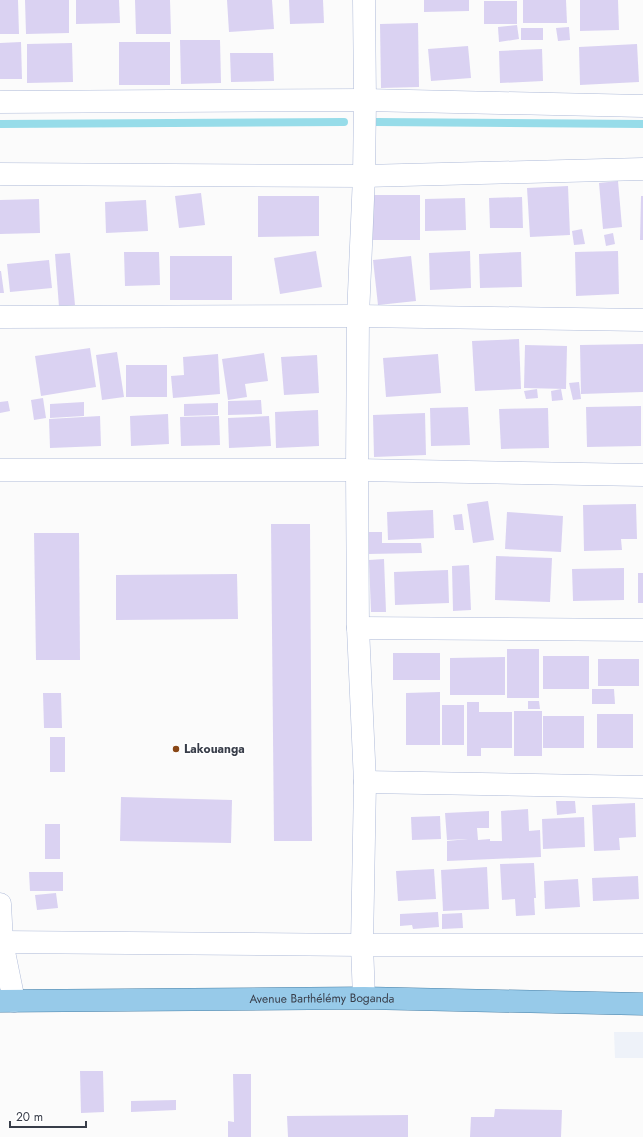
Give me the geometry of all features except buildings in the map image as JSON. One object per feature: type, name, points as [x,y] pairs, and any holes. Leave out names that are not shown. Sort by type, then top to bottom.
[{"type":"main road","name":"Avenue Barthélémy Boganda","points":[[7,1001],[364,998],[643,1004]]},
{"type":"street","points":[[364,0],[364,176],[358,316],[357,470],[358,628],[365,782],[362,945],[364,998]]},
{"type":"street","points":[[0,102],[365,100],[643,106]]},
{"type":"street","points":[[0,174],[364,176],[643,169]]},
{"type":"street","points":[[0,317],[358,316],[643,320]]},
{"type":"street","points":[[0,470],[357,470],[643,475]]},
{"type":"street","points":[[358,628],[643,630]]},
{"type":"street","points":[[365,782],[643,787]]},
{"type":"street","points":[[0,904],[1,942],[7,1001]]},
{"type":"street","points":[[1,942],[362,945],[643,945]]},
{"type":"shaded area","points":[[614,1032],[643,1032],[643,1058],[615,1058]]},
{"type":"waterway","points":[[0,124],[344,122]]},
{"type":"waterway","points":[[376,122],[643,124]]},
{"type":"place","name":"Lakouanga","points":[[176,749]]}]
